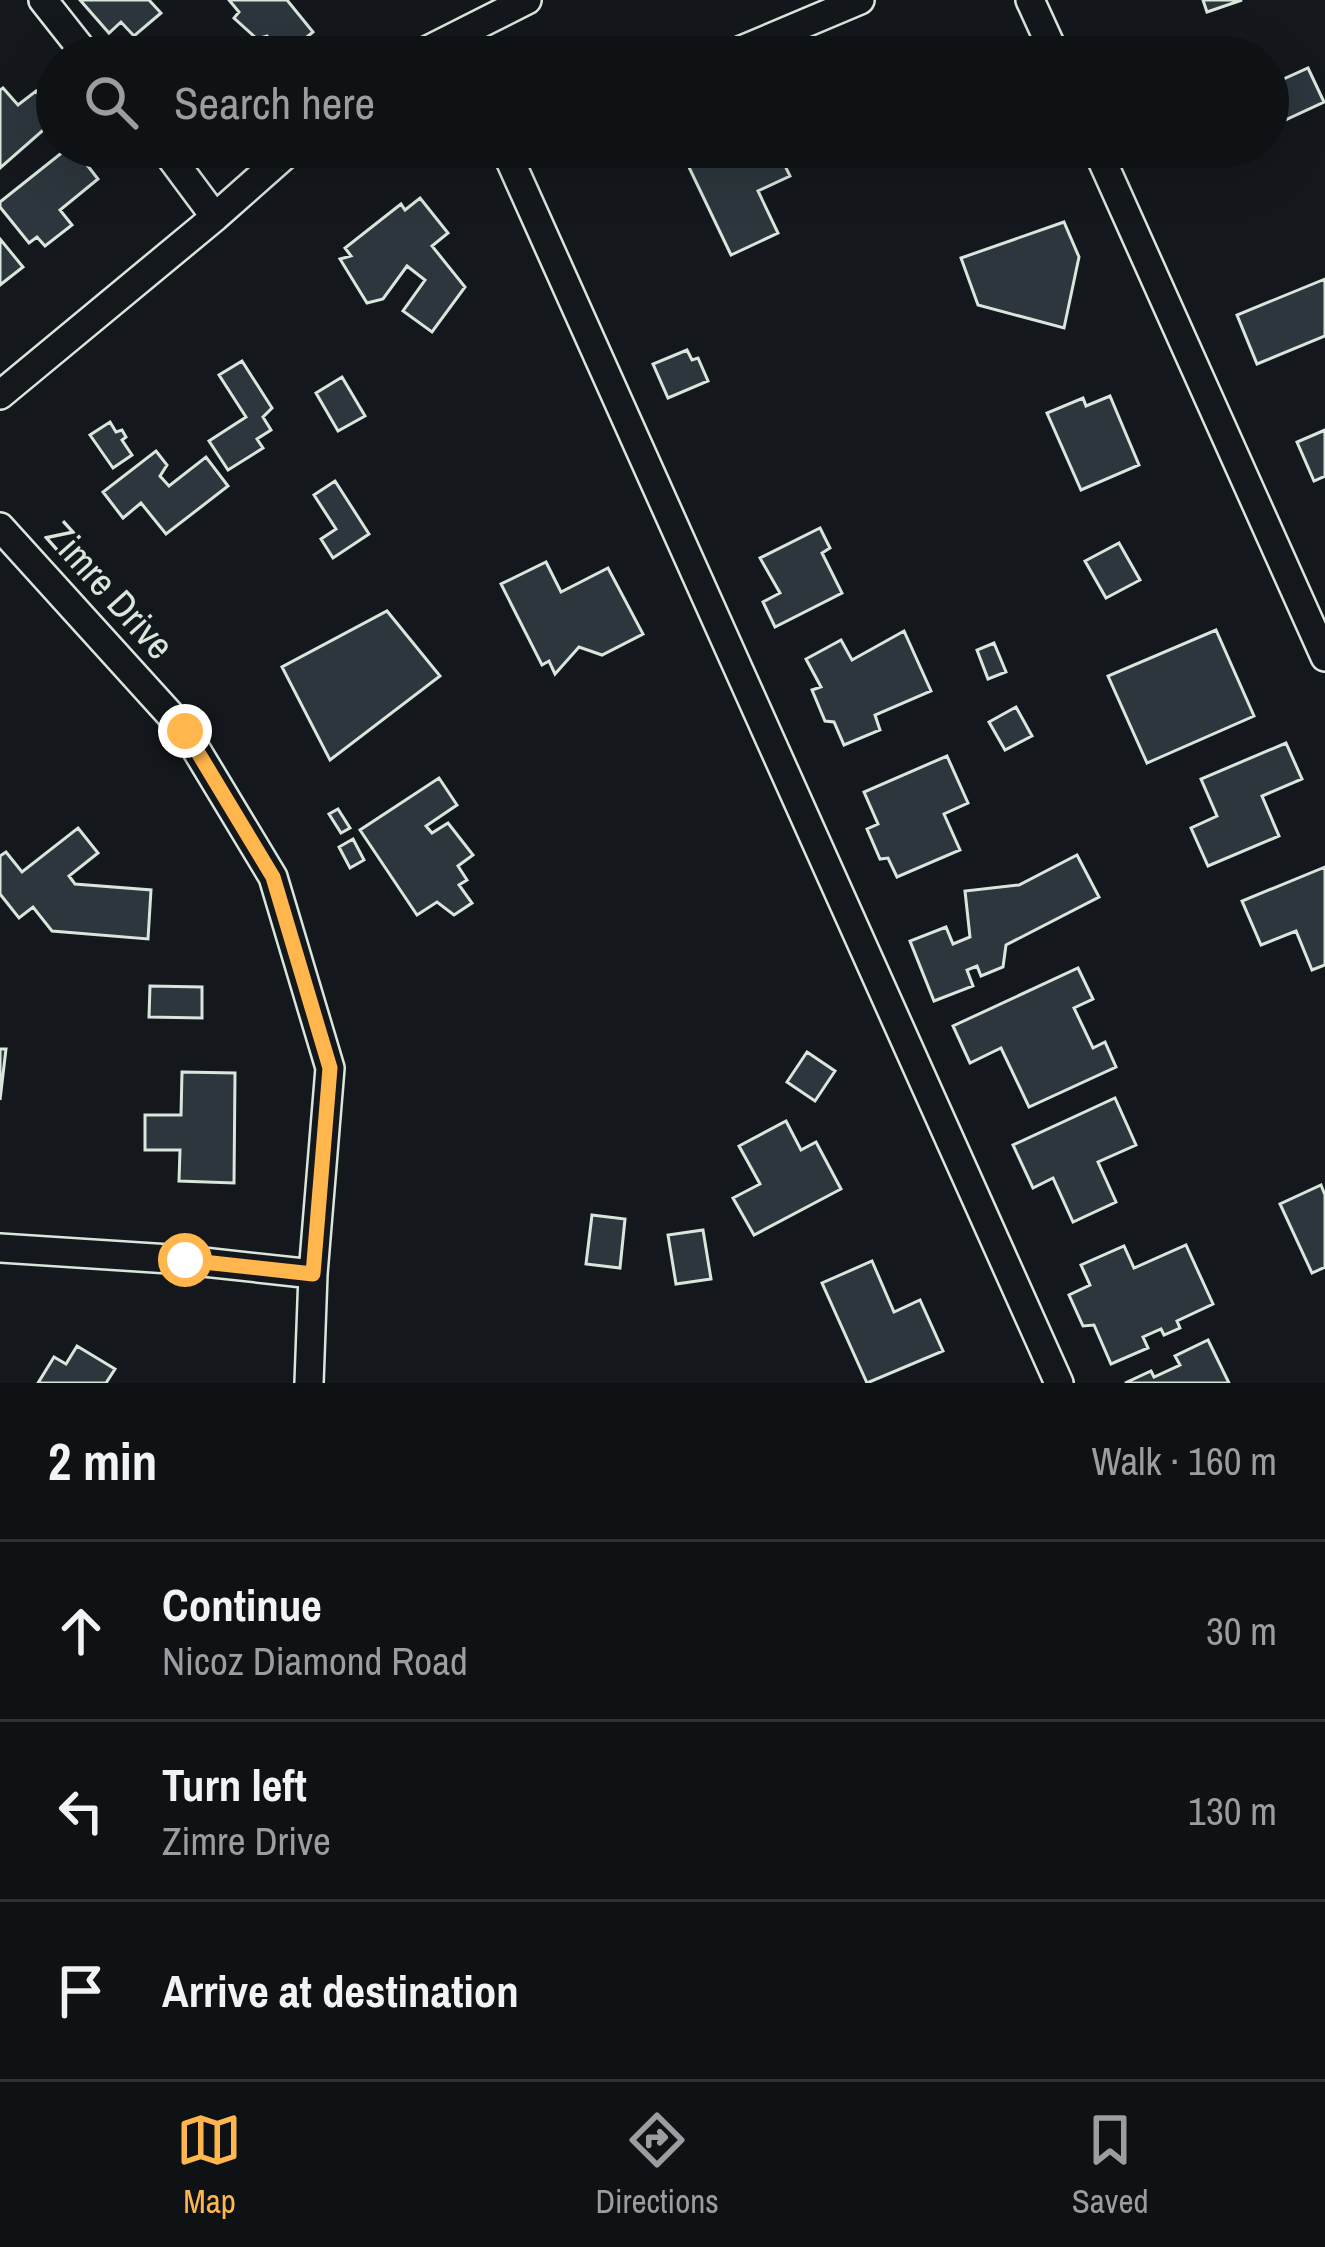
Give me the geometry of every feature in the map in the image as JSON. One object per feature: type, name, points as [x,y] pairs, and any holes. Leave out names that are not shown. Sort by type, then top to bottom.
[{"type":"street","points":[[43,0],[71,36]]},
{"type":"street","points":[[456,36],[527,0]]},
{"type":"street","points":[[775,36],[860,0]]},
{"type":"street","points":[[1030,0],[1046,36]]},
{"type":"street","points":[[179,168],[215,217]]},
{"type":"street","points":[[0,395],[270,168]]},
{"type":"street","points":[[520,168],[1059,1383]]},
{"type":"street","points":[[1105,168],[1325,657]]},
{"type":"street","name":"Zimre Drive","points":[[0,527],[185,731],[273,877],[330,1068],[309,1383]]},
{"type":"street","points":[[0,1248],[313,1274]]},
{"type":"building","points":[[80,0],[149,0],[161,13],[134,36],[121,22],[109,33]]},
{"type":"building","points":[[229,0],[287,0],[313,32],[308,36],[254,36],[234,18],[239,12]]},
{"type":"building","points":[[1203,0],[1242,0],[1207,12]]},
{"type":"building","points":[[1308,68],[1324,102],[1289,118],[1289,77]]},
{"type":"building","points":[[0,90],[18,105],[36,91],[36,136],[0,168]]},
{"type":"building","points":[[43,168],[89,168],[98,179],[60,210],[72,225],[45,246],[37,237],[29,243],[0,202]]},
{"type":"building","points":[[689,168],[786,168],[790,176],[758,191],[778,233],[731,255]]},
{"type":"building","points":[[420,198],[448,233],[432,246],[465,287],[432,332],[403,311],[425,280],[407,266],[383,299],[367,303],[340,259],[351,256],[345,248],[401,204],[405,210]]},
{"type":"building","points":[[1064,222],[1079,257],[1064,328],[978,305],[961,258]]},
{"type":"building","points":[[0,239],[23,267],[0,285]]},
{"type":"building","points":[[1325,279],[1325,336],[1257,364],[1237,315]]},
{"type":"building","points":[[687,350],[692,360],[698,358],[708,381],[668,398],[653,364]]},
{"type":"building","points":[[242,361],[272,408],[263,417],[271,430],[257,439],[263,448],[228,470],[209,441],[246,417],[219,375]]},
{"type":"building","points":[[342,377],[365,416],[338,431],[316,393]]},
{"type":"building","points":[[1110,396],[1139,465],[1081,490],[1047,413],[1083,398],[1086,406]]},
{"type":"building","points":[[110,422],[116,432],[122,430],[126,437],[122,440],[132,455],[113,468],[90,435]]},
{"type":"building","points":[[1325,430],[1325,476],[1314,481],[1297,442]]},
{"type":"building","points":[[156,451],[167,465],[160,476],[169,486],[206,457],[228,486],[166,534],[141,503],[123,518],[103,492]]},
{"type":"building","points":[[335,481],[369,534],[333,558],[321,539],[336,529],[314,495]]},
{"type":"building","points":[[820,528],[830,548],[822,553],[842,593],[775,627],[763,602],[780,593],[760,558]]},
{"type":"building","points":[[1119,543],[1140,580],[1106,598],[1085,561]]},
{"type":"building","points":[[546,562],[561,592],[608,568],[643,634],[602,655],[579,647],[555,674],[549,661],[542,665],[501,584]]},
{"type":"building","points":[[387,611],[440,676],[330,760],[282,667]]},
{"type":"building","points":[[1216,630],[1254,716],[1147,763],[1108,676]]},
{"type":"building","points":[[904,631],[931,691],[875,715],[880,730],[844,745],[834,722],[825,721],[812,690],[821,687],[806,659],[841,640],[852,660]]},
{"type":"building","points":[[994,643],[1006,672],[988,679],[977,650]]},
{"type":"building","points":[[1016,707],[1032,736],[1005,750],[989,722]]},
{"type":"building","points":[[1286,743],[1302,779],[1262,796],[1279,836],[1208,866],[1191,828],[1217,816],[1201,779]]},
{"type":"building","points":[[947,756],[968,803],[944,814],[960,850],[897,877],[888,858],[880,859],[867,829],[878,824],[864,792]]},
{"type":"building","points":[[439,778],[457,805],[426,826],[432,833],[448,823],[473,855],[458,866],[467,880],[459,885],[472,903],[454,915],[437,902],[417,915],[360,830]]},
{"type":"building","points":[[338,809],[350,828],[341,833],[329,814]]},
{"type":"building","points":[[78,828],[98,853],[69,876],[75,884],[151,890],[148,939],[52,931],[33,907],[19,918],[0,894],[0,856],[6,852],[22,872]]},
{"type":"building","points":[[353,839],[364,860],[350,868],[339,847]]},
{"type":"building","points":[[1077,855],[1099,897],[1006,945],[1003,967],[981,976],[977,966],[967,970],[973,986],[934,1001],[910,941],[946,927],[953,944],[970,937],[965,891],[1019,885]]},
{"type":"building","points":[[1325,867],[1325,965],[1312,970],[1296,931],[1261,945],[1242,901]]},
{"type":"building","points":[[1078,968],[1093,999],[1074,1008],[1093,1048],[1105,1042],[1116,1067],[1029,1107],[1001,1048],[970,1063],[953,1026]]},
{"type":"building","points":[[150,986],[202,987],[202,1018],[149,1017]]},
{"type":"building","points":[[0,1049],[6,1049],[0,1100]]},
{"type":"building","points":[[807,1052],[835,1071],[815,1101],[787,1082]]},
{"type":"building","points":[[182,1072],[235,1073],[234,1183],[179,1181],[180,1150],[145,1150],[145,1115],[181,1115]]},
{"type":"building","points":[[1115,1098],[1136,1145],[1098,1162],[1116,1202],[1073,1222],[1053,1178],[1033,1188],[1013,1145]]},
{"type":"building","points":[[786,1121],[801,1150],[816,1142],[841,1189],[754,1235],[733,1198],[760,1184],[739,1146]]},
{"type":"building","points":[[1321,1185],[1325,1267],[1312,1273],[1280,1204]]},
{"type":"building","points":[[592,1215],[625,1219],[620,1268],[586,1264]]},
{"type":"building","points":[[703,1230],[711,1279],[676,1284],[668,1235]]},
{"type":"building","points":[[1186,1245],[1213,1304],[1177,1321],[1180,1328],[1143,1337],[1148,1348],[1111,1364],[1094,1325],[1083,1326],[1069,1295],[1090,1285],[1081,1265],[1124,1246],[1134,1268]]},
{"type":"building","points":[[872,1261],[894,1312],[920,1300],[943,1351],[867,1383],[822,1283]]},
{"type":"building","points":[[1208,1340],[1229,1383],[1125,1383],[1180,1365],[1175,1356]]},
{"type":"building","points":[[77,1346],[115,1369],[106,1383],[38,1383],[54,1357],[66,1364]]},
{"type":"route","points":[[185,731],[273,877],[330,1068],[313,1274],[185,1260]]}]
